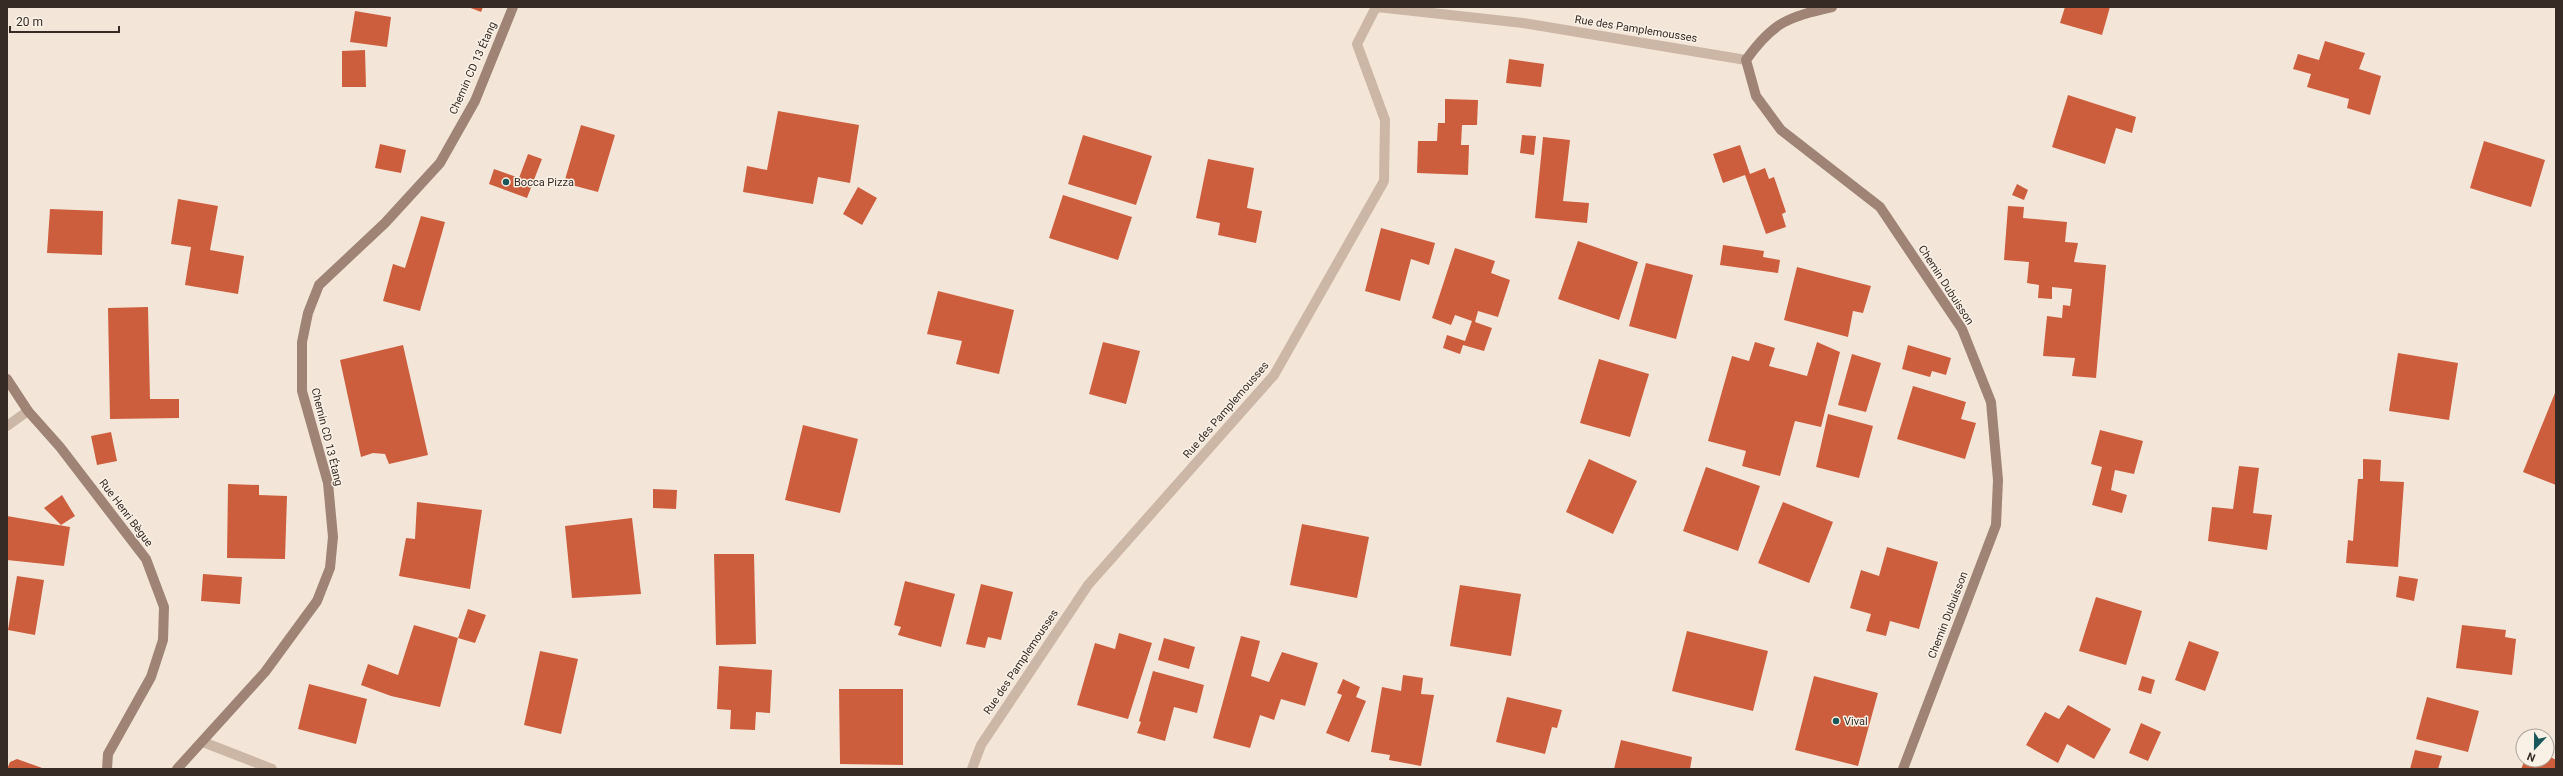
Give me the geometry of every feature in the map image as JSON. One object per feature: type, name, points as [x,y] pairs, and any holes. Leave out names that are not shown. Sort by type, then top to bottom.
[{"type":"main road","name":"Chemin CD 13 Étang","points":[[177,769],[203,742],[270,666],[316,601],[330,568],[333,537],[328,483],[302,391],[302,342],[308,313],[319,285],[385,223],[440,163],[474,101],[513,7]]},
{"type":"main road","points":[[1746,60],[1761,39],[1779,24],[1799,14],[1832,7]]},
{"type":"main road","name":"Chemin Dubuisson","points":[[1746,60],[1756,96],[1781,130],[1880,207],[1962,329],[1991,402],[1998,480],[1996,525],[1904,769]]},
{"type":"main road","name":"Rue Henri Bègue","points":[[7,380],[28,411],[60,447],[146,559],[164,607],[163,640],[151,677],[108,754],[107,769]]},
{"type":"street","name":"Rue des Pamplemousses","points":[[972,769],[981,745],[1088,585],[1274,375],[1384,181],[1385,120],[1357,44],[1376,7],[1523,23],[1746,60]]},
{"type":"street","points":[[7,426],[28,411]]},
{"type":"street","points":[[203,742],[272,769]]},
{"type":"building","points":[[468,7],[483,7],[481,12]]},
{"type":"building","points":[[2065,7],[2110,7],[2102,35],[2060,23]]},
{"type":"building","points":[[355,11],[391,17],[387,47],[350,42]]},
{"type":"building","points":[[2325,41],[2365,53],[2359,69],[2381,76],[2370,115],[2347,108],[2349,99],[2307,87],[2311,74],[2293,69],[2298,54],[2319,60]]},
{"type":"building","points":[[365,50],[366,87],[342,87],[342,51]]},
{"type":"building","points":[[1509,59],[1544,64],[1541,87],[1506,83]]},
{"type":"building","points":[[2068,95],[2136,117],[2132,133],[2116,128],[2105,164],[2052,147]]},
{"type":"building","points":[[1445,99],[1478,100],[1477,125],[1462,125],[1461,145],[1469,145],[1468,175],[1417,173],[1418,141],[1437,141],[1438,123],[1445,123]]},
{"type":"building","points":[[778,111],[859,125],[850,183],[818,177],[813,204],[743,192],[747,166],[767,170]]},
{"type":"building","points":[[581,125],[615,135],[598,192],[564,183]]},
{"type":"building","points":[[1083,135],[1152,156],[1136,205],[1068,184]]},
{"type":"building","points":[[1522,135],[1536,136],[1534,155],[1520,153]]},
{"type":"building","points":[[1543,137],[1570,140],[1563,201],[1589,203],[1587,223],[1535,218]]},
{"type":"building","points":[[2484,141],[2545,160],[2531,207],[2470,188]]},
{"type":"building","points":[[380,144],[406,150],[401,173],[375,168]]},
{"type":"building","points":[[1740,145],[1750,174],[1765,168],[1769,179],[1774,177],[1786,212],[1782,214],[1786,227],[1766,234],[1745,175],[1723,183],[1713,154]]},
{"type":"building","points":[[528,154],[542,159],[527,198],[489,184],[494,169],[519,178]]},
{"type":"building","points":[[1208,159],[1254,168],[1247,208],[1262,211],[1256,243],[1218,235],[1220,223],[1196,218]]},
{"type":"building","points":[[2017,184],[2028,190],[2024,200],[2012,195]]},
{"type":"building","points":[[858,187],[877,198],[862,225],[843,214]]},
{"type":"building","points":[[1063,195],[1132,217],[1118,260],[1049,238]]},
{"type":"building","points":[[178,199],[218,206],[210,250],[244,256],[238,294],[185,285],[191,247],[171,244]]},
{"type":"building","points":[[2008,206],[2024,207],[2023,218],[2067,222],[2065,242],[2078,243],[2074,262],[2106,265],[2096,378],[2072,376],[2075,358],[2043,356],[2047,316],[2062,318],[2063,305],[2070,306],[2072,289],[2052,287],[2052,299],[2038,298],[2039,285],[2027,283],[2029,262],[2004,260]]},
{"type":"building","points":[[50,209],[103,211],[102,255],[47,253]]},
{"type":"building","points":[[421,216],[445,222],[420,311],[383,301],[393,264],[405,268]]},
{"type":"building","points":[[1381,228],[1435,243],[1429,265],[1411,259],[1400,301],[1365,291]]},
{"type":"building","points":[[1578,241],[1638,262],[1619,320],[1558,299]]},
{"type":"building","points":[[1723,245],[1764,251],[1763,257],[1780,260],[1778,273],[1720,265]]},
{"type":"building","points":[[1455,248],[1495,261],[1491,273],[1510,280],[1498,317],[1478,311],[1475,322],[1492,328],[1484,351],[1463,345],[1460,354],[1443,348],[1447,335],[1465,341],[1472,321],[1455,315],[1451,325],[1432,318]]},
{"type":"building","points":[[1646,263],[1693,275],[1676,339],[1629,326]]},
{"type":"building","points":[[1797,267],[1871,286],[1863,313],[1853,311],[1848,337],[1784,320]]},
{"type":"building","points":[[938,291],[1014,310],[999,374],[956,364],[962,341],[927,334]]},
{"type":"building","points":[[148,307],[150,399],[179,399],[179,418],[110,419],[108,308]]},
{"type":"building","points":[[1103,342],[1140,351],[1126,404],[1089,394]]},
{"type":"building","points":[[1755,342],[1775,348],[1769,366],[1807,376],[1817,342],[1840,352],[1821,427],[1795,421],[1780,476],[1742,466],[1746,451],[1708,441],[1732,356],[1749,361]]},
{"type":"building","points":[[403,345],[428,455],[389,464],[385,454],[373,453],[361,457],[340,360]]},
{"type":"building","points":[[1908,345],[1951,358],[1946,375],[1932,371],[1930,377],[1902,369]]},
{"type":"building","points":[[2398,353],[2458,363],[2449,420],[2389,411]]},
{"type":"building","points":[[1852,354],[1881,363],[1866,412],[1838,405]]},
{"type":"building","points":[[1599,359],[1649,374],[1630,437],[1580,423]]},
{"type":"building","points":[[1913,386],[1966,402],[1961,419],[1976,423],[1965,459],[1897,439]]},
{"type":"building","points":[[2556,393],[2556,485],[2523,472]]},
{"type":"building","points":[[1828,414],[1873,426],[1859,478],[1816,467]]},
{"type":"building","points":[[803,425],[858,439],[840,513],[785,500]]},
{"type":"building","points":[[2100,430],[2143,441],[2134,474],[2115,470],[2111,490],[2127,495],[2122,513],[2092,505],[2102,467],[2091,464]]},
{"type":"building","points":[[111,432],[117,461],[97,465],[91,436]]},
{"type":"building","points":[[1589,459],[1637,481],[1613,534],[1566,512]]},
{"type":"building","points":[[2363,459],[2381,460],[2380,481],[2404,482],[2398,567],[2346,563],[2348,540],[2353,541],[2358,479],[2363,479]]},
{"type":"building","points":[[2239,466],[2259,468],[2253,513],[2272,515],[2267,550],[2208,541],[2212,507],[2233,509]]},
{"type":"building","points":[[1706,467],[1760,486],[1738,551],[1683,531]]},
{"type":"building","points":[[228,484],[259,485],[259,495],[287,496],[285,559],[227,558]]},
{"type":"building","points":[[653,489],[677,490],[676,509],[653,508]]},
{"type":"building","points":[[62,495],[75,516],[61,525],[44,508]]},
{"type":"building","points":[[417,502],[482,510],[470,589],[399,576],[406,538],[415,539]]},
{"type":"building","points":[[1783,502],[1833,522],[1809,583],[1758,563]]},
{"type":"building","points":[[7,516],[70,527],[64,566],[7,560]]},
{"type":"building","points":[[632,518],[641,594],[572,598],[565,526]]},
{"type":"building","points":[[1302,524],[1369,537],[1357,598],[1290,585]]},
{"type":"building","points":[[1887,547],[1938,562],[1919,629],[1890,621],[1886,636],[1866,631],[1871,614],[1850,608],[1861,570],[1879,576]]},
{"type":"building","points":[[714,554],[754,554],[756,644],[716,645]]},
{"type":"building","points":[[203,574],[242,577],[240,604],[201,601]]},
{"type":"building","points":[[17,576],[44,580],[35,635],[8,630]]},
{"type":"building","points":[[2399,576],[2418,579],[2414,601],[2396,597]]},
{"type":"building","points":[[905,581],[955,594],[941,647],[898,635],[901,627],[894,625]]},
{"type":"building","points":[[981,584],[1013,592],[1001,640],[988,637],[985,648],[966,644]]},
{"type":"building","points":[[1460,585],[1521,594],[1511,656],[1450,646]]},
{"type":"building","points":[[2096,597],[2142,611],[2126,665],[2079,651]]},
{"type":"building","points":[[468,609],[486,615],[475,643],[458,638]]},
{"type":"building","points":[[414,625],[458,638],[440,707],[391,696],[361,685],[368,664],[398,675]]},
{"type":"building","points":[[2462,625],[2506,630],[2505,637],[2516,639],[2512,675],[2456,668]]},
{"type":"building","points":[[1687,631],[1768,651],[1753,711],[1672,691]]},
{"type":"building","points":[[1119,633],[1152,643],[1128,719],[1077,705],[1095,643],[1115,649]]},
{"type":"building","points":[[1241,636],[1260,641],[1251,676],[1269,682],[1282,652],[1318,663],[1305,706],[1281,699],[1274,720],[1260,715],[1250,748],[1213,738]]},
{"type":"building","points":[[1164,638],[1195,647],[1189,669],[1158,660]]},
{"type":"building","points":[[2189,641],[2219,652],[2205,691],[2175,680]]},
{"type":"building","points":[[540,651],[578,659],[561,734],[524,725]]},
{"type":"building","points":[[719,666],[772,670],[770,713],[756,712],[755,730],[730,729],[731,710],[717,709]]},
{"type":"building","points":[[1153,671],[1204,685],[1197,713],[1174,707],[1165,741],[1137,733]]},
{"type":"building","points":[[1403,675],[1423,678],[1421,694],[1434,695],[1421,766],[1389,760],[1390,755],[1371,752],[1382,687],[1401,691]]},
{"type":"building","name":"Vival","points":[[1814,676],[1878,693],[1858,766],[1795,750]]},
{"type":"building","points":[[2142,676],[2155,680],[2151,694],[2138,690]]},
{"type":"building","points":[[1343,679],[1360,687],[1356,697],[1366,701],[1349,742],[1326,733],[1342,695],[1337,693]]},
{"type":"building","points":[[309,684],[367,699],[356,744],[298,729]]},
{"type":"building","points":[[839,689],[903,689],[903,765],[840,764]]},
{"type":"building","points":[[1507,697],[1562,710],[1557,728],[1552,727],[1545,754],[1496,742]]},
{"type":"building","points":[[2427,697],[2479,711],[2468,752],[2416,739]]},
{"type":"building","points":[[2068,705],[2111,729],[2094,759],[2067,744],[2058,763],[2026,745],[2045,712],[2059,719]]},
{"type":"building","points":[[2141,723],[2161,732],[2148,761],[2129,753]]},
{"type":"building","points":[[1621,740],[1692,757],[1690,769],[1614,769]]},
{"type":"building","points":[[2415,750],[2442,756],[2438,769],[2410,769]]},
{"type":"building","points":[[17,759],[45,769],[7,769],[10,762]]},
{"type":"building","points":[[2556,760],[2556,769],[2521,769],[2555,768]]},
{"type":"place","name":"Bocca Pizza","points":[[506,182]]},
{"type":"place","name":"Vival","points":[[1836,721]]}]
